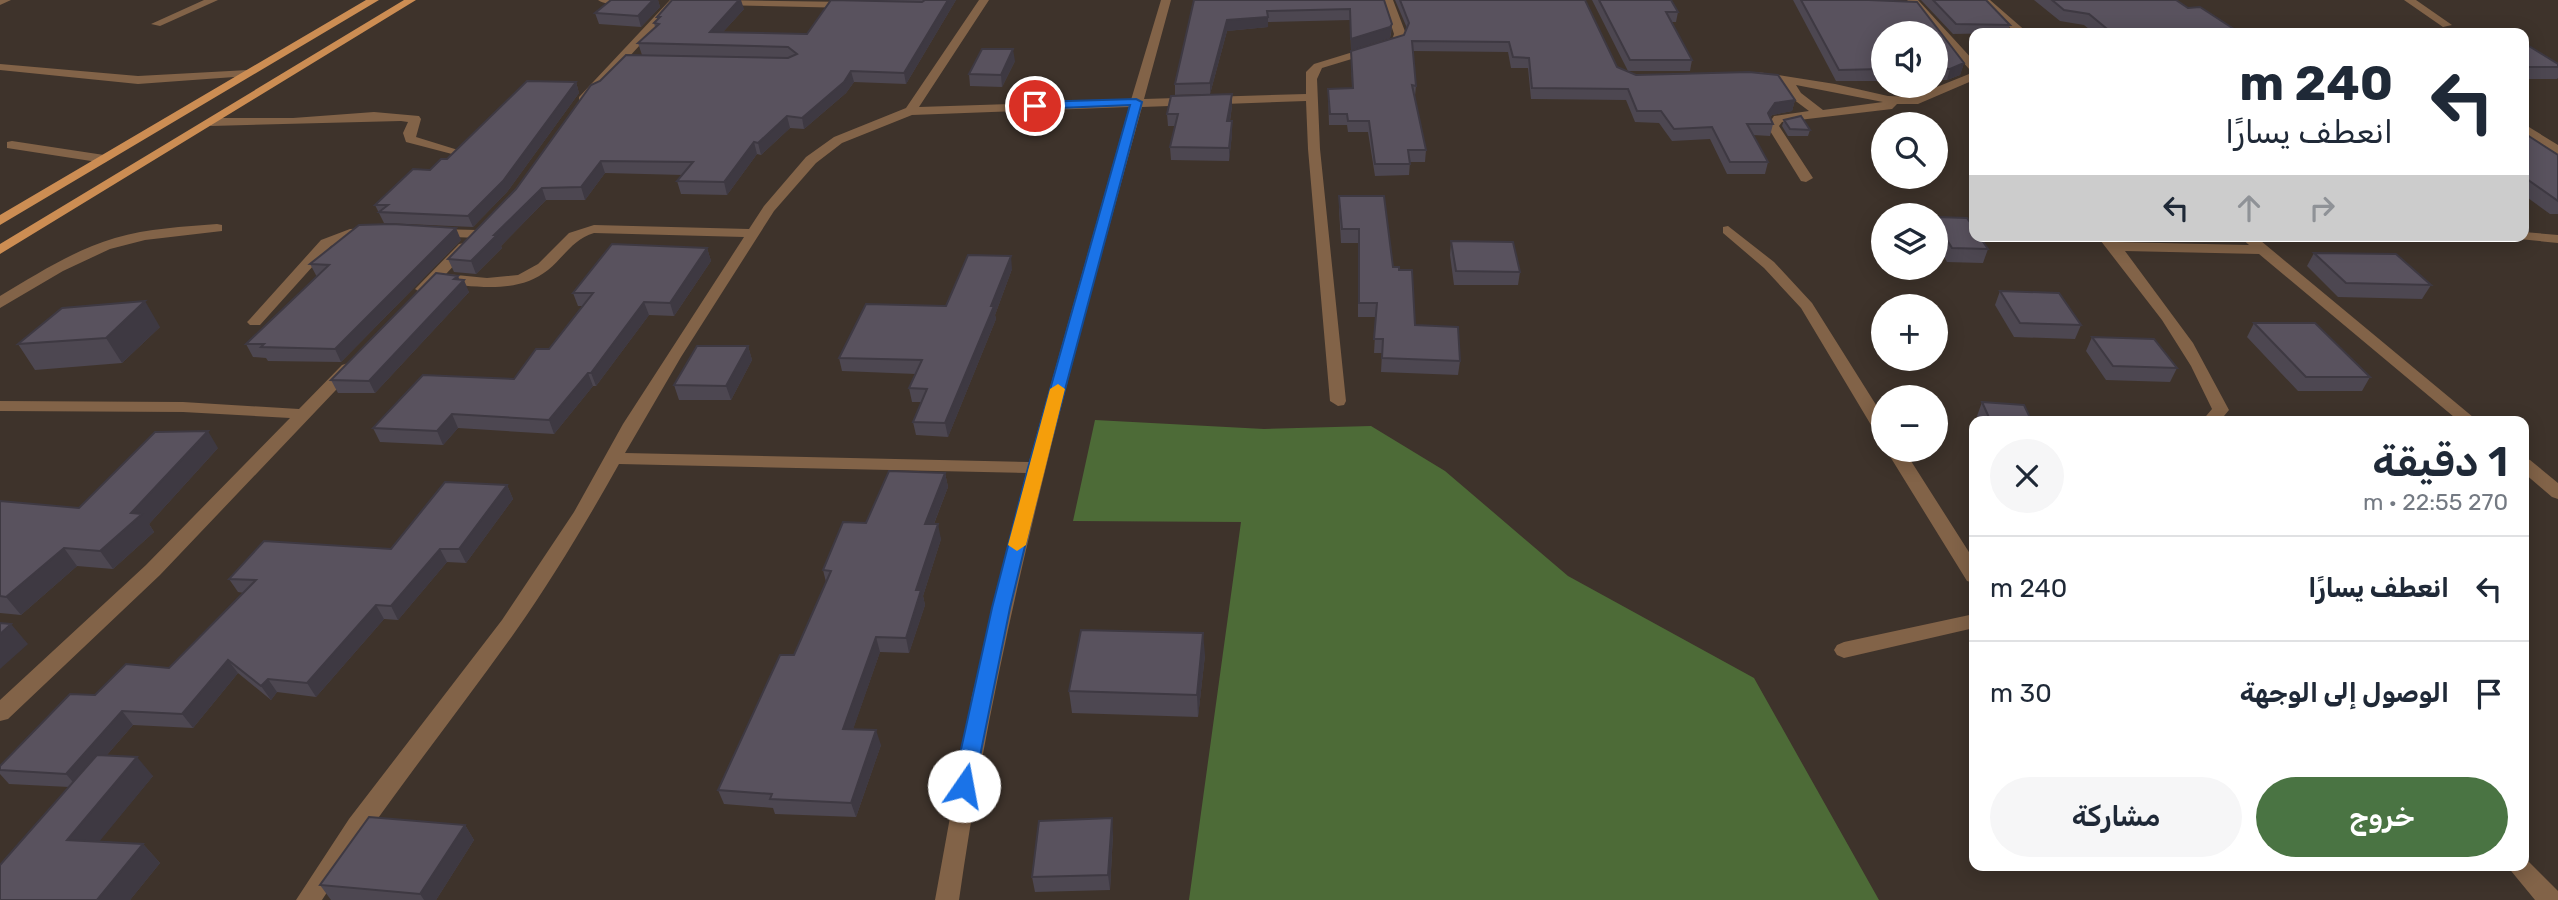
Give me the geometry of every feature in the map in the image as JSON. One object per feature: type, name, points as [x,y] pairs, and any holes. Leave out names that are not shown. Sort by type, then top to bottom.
[{"type":"main road","points":[[0,221],[374,0]]},
{"type":"main road","points":[[0,250],[411,0]]},
{"type":"street","points":[[0,2],[6,0]]},
{"type":"street","points":[[156,24],[213,0]]},
{"type":"street","points":[[603,0],[670,1]]},
{"type":"street","points":[[910,111],[984,0]]},
{"type":"street","points":[[947,900],[958,812],[1001,608],[1036,468],[1166,0]]},
{"type":"street","points":[[1338,401],[1314,149],[1311,79],[1312,72],[1318,66],[1397,43],[1400,34],[1388,0]]},
{"type":"street","points":[[1912,0],[1969,63]]},
{"type":"street","points":[[1984,0],[2016,28]]},
{"type":"street","points":[[2409,0],[2447,25]]},
{"type":"street","points":[[574,113],[625,61],[670,1]]},
{"type":"street","points":[[702,2],[868,6]]},
{"type":"street","points":[[0,68],[138,80],[248,73]]},
{"type":"street","points":[[1744,76],[1786,80],[1888,100],[1913,101]]},
{"type":"street","points":[[1806,178],[1773,126],[1778,119],[1913,101],[1969,78]]},
{"type":"street","points":[[1786,80],[1797,96],[1819,113]]},
{"type":"street","points":[[308,900],[357,826],[509,625],[582,514],[632,424],[751,233],[811,160],[838,140],[910,111],[1312,97]]},
{"type":"street","points":[[211,122],[404,117],[415,119],[409,133],[410,139],[452,150]]},
{"type":"street","points":[[2529,131],[2558,150]]},
{"type":"street","points":[[12,145],[104,159]]},
{"type":"street","points":[[0,303],[79,257],[120,242],[160,233],[217,228]]},
{"type":"street","points":[[415,297],[482,229],[424,232]]},
{"type":"street","points":[[434,277],[496,282],[523,279],[544,266],[574,234],[594,229],[751,233]]},
{"type":"street","points":[[1728,230],[1769,265],[1807,306],[1871,410]]},
{"type":"street","points":[[256,322],[326,243],[350,233],[384,232]]},
{"type":"street","points":[[2529,236],[2558,239]]},
{"type":"street","points":[[2110,242],[2158,303],[2212,389],[2221,410],[2215,416]]},
{"type":"street","points":[[2126,242],[2262,250]]},
{"type":"street","points":[[2253,242],[2465,416]]},
{"type":"street","points":[[0,713],[153,570],[360,355]]},
{"type":"street","points":[[0,406],[183,407],[305,414]]},
{"type":"street","points":[[614,458],[1036,468]]},
{"type":"street","points":[[1903,462],[1969,568]]},
{"type":"street","points":[[2529,468],[2558,493]]},
{"type":"street","points":[[1844,650],[1969,622]]},
{"type":"street","points":[[2524,871],[2550,900]]},
{"type":"green space","points":[[1095,420],[1264,429],[1371,426],[1445,471],[1568,576],[1754,678],[1879,900],[1189,900],[1241,522],[1073,521]]},
{"type":"building","points":[[611,0],[653,0],[638,16],[595,13]]},
{"type":"building","points":[[672,0],[739,0],[710,32],[807,34],[831,0],[948,0],[904,73],[851,71],[844,82],[802,118],[787,116],[758,143],[754,142],[724,182],[677,181],[693,162],[601,161],[581,187],[542,188],[471,261],[448,259],[516,189],[591,85],[600,81],[626,55],[788,58],[797,54],[788,47],[638,43],[659,24],[654,23]]},
{"type":"building","points":[[1194,0],[1384,0],[1392,24],[1390,27],[1351,39],[1350,9],[1267,11],[1268,17],[1227,20],[1210,83],[1175,84]]},
{"type":"building","points":[[1400,0],[1585,0],[1617,67],[1636,75],[1749,72],[1778,75],[1795,100],[1775,103],[1768,113],[1773,124],[1747,124],[1768,162],[1730,162],[1712,127],[1674,129],[1661,111],[1637,111],[1628,89],[1532,88],[1529,58],[1513,57],[1509,42],[1412,41],[1416,86],[1412,85],[1426,150],[1408,150],[1410,164],[1375,164],[1369,121],[1348,121],[1347,114],[1330,114],[1328,89],[1353,88],[1351,51],[1404,35],[1409,23]]},
{"type":"building","points":[[1599,0],[1671,0],[1678,12],[1666,12],[1692,60],[1630,60]]},
{"type":"building","points":[[1801,0],[1917,2],[1932,21],[1871,21],[1871,69],[1839,70]]},
{"type":"building","points":[[1933,0],[1986,0],[2010,25],[1956,24]]},
{"type":"building","points":[[2052,0],[2176,0],[2188,8],[2200,7],[2232,28],[2106,28],[2089,14],[2064,10]]},
{"type":"building","points":[[1948,42],[1964,63],[1948,69]]},
{"type":"building","points":[[2529,46],[2558,64],[2558,67],[2529,67]]},
{"type":"building","points":[[982,49],[1013,49],[1001,75],[969,74]]},
{"type":"building","points":[[527,81],[576,82],[503,181],[468,216],[379,212],[388,205],[375,205],[413,169],[430,170],[441,159],[447,159]]},
{"type":"building","points":[[1232,94],[1227,121],[1232,121],[1229,148],[1170,147],[1178,114],[1167,114],[1171,96]]},
{"type":"building","points":[[1801,116],[1810,130],[1790,129],[1784,120]]},
{"type":"building","points":[[2529,136],[2558,155],[2558,201],[2529,181]]},
{"type":"building","points":[[1339,196],[1384,196],[1393,267],[1412,270],[1415,325],[1458,327],[1460,361],[1382,358],[1383,339],[1374,339],[1377,303],[1359,303],[1359,229],[1342,229]]},
{"type":"building","points":[[1948,217],[1967,218],[1969,242],[1983,242],[1988,249],[1952,248],[1948,242]]},
{"type":"building","points":[[359,225],[456,228],[335,349],[261,347],[264,344],[246,344],[329,265],[310,264]]},
{"type":"building","points":[[1451,241],[1513,242],[1520,272],[1456,271]]},
{"type":"building","points":[[612,244],[707,248],[670,303],[644,302],[591,373],[588,373],[549,420],[452,414],[437,431],[373,428],[423,375],[514,379],[536,349],[549,349],[593,293],[573,293]]},
{"type":"building","points":[[2314,253],[2396,254],[2431,285],[2346,283]]},
{"type":"building","points":[[968,255],[1011,256],[991,306],[994,306],[945,423],[913,422],[927,389],[909,388],[922,360],[839,358],[866,304],[946,306]]},
{"type":"building","points":[[436,273],[458,276],[454,279],[464,280],[369,381],[331,380]]},
{"type":"building","points":[[2000,291],[2059,293],[2081,325],[2020,323]]},
{"type":"building","points":[[145,301],[106,338],[18,344],[62,308]]},
{"type":"building","points":[[2254,323],[2315,323],[2370,377],[2306,377]]},
{"type":"building","points":[[2092,337],[2154,339],[2177,368],[2113,366]]},
{"type":"building","points":[[697,346],[748,346],[726,386],[674,385]]},
{"type":"building","points":[[1982,402],[2024,405],[2029,416],[1988,416]]},
{"type":"building","points":[[208,431],[131,513],[142,514],[100,551],[64,548],[6,597],[0,596],[0,501],[79,508],[155,432]]},
{"type":"building","points":[[889,471],[945,473],[925,524],[938,524],[916,590],[921,590],[906,638],[876,637],[843,729],[876,730],[851,803],[770,799],[772,794],[718,790],[780,655],[794,655],[831,571],[823,570],[843,522],[866,523]]},
{"type":"building","points":[[445,482],[507,485],[459,549],[440,549],[391,606],[376,605],[307,683],[268,679],[261,686],[228,660],[182,714],[122,711],[66,774],[0,770],[0,766],[70,694],[95,695],[126,664],[169,668],[256,580],[229,579],[264,541],[391,549]]},
{"type":"building","points":[[0,623],[11,624],[0,634]]},
{"type":"building","points":[[1081,630],[1203,633],[1197,695],[1069,691]]},
{"type":"building","points":[[97,755],[137,757],[67,840],[143,844],[97,900],[0,900],[0,865]]},
{"type":"building","points":[[369,817],[465,825],[420,894],[320,885]]},
{"type":"building","points":[[1112,818],[1108,875],[1032,877],[1039,821]]},
{"type":"slow traffic","points":[[1017,545],[1058,389]]},
{"type":"route","points":[[964,786],[1001,608],[1036,468],[1136,102],[1035,106]]}]
